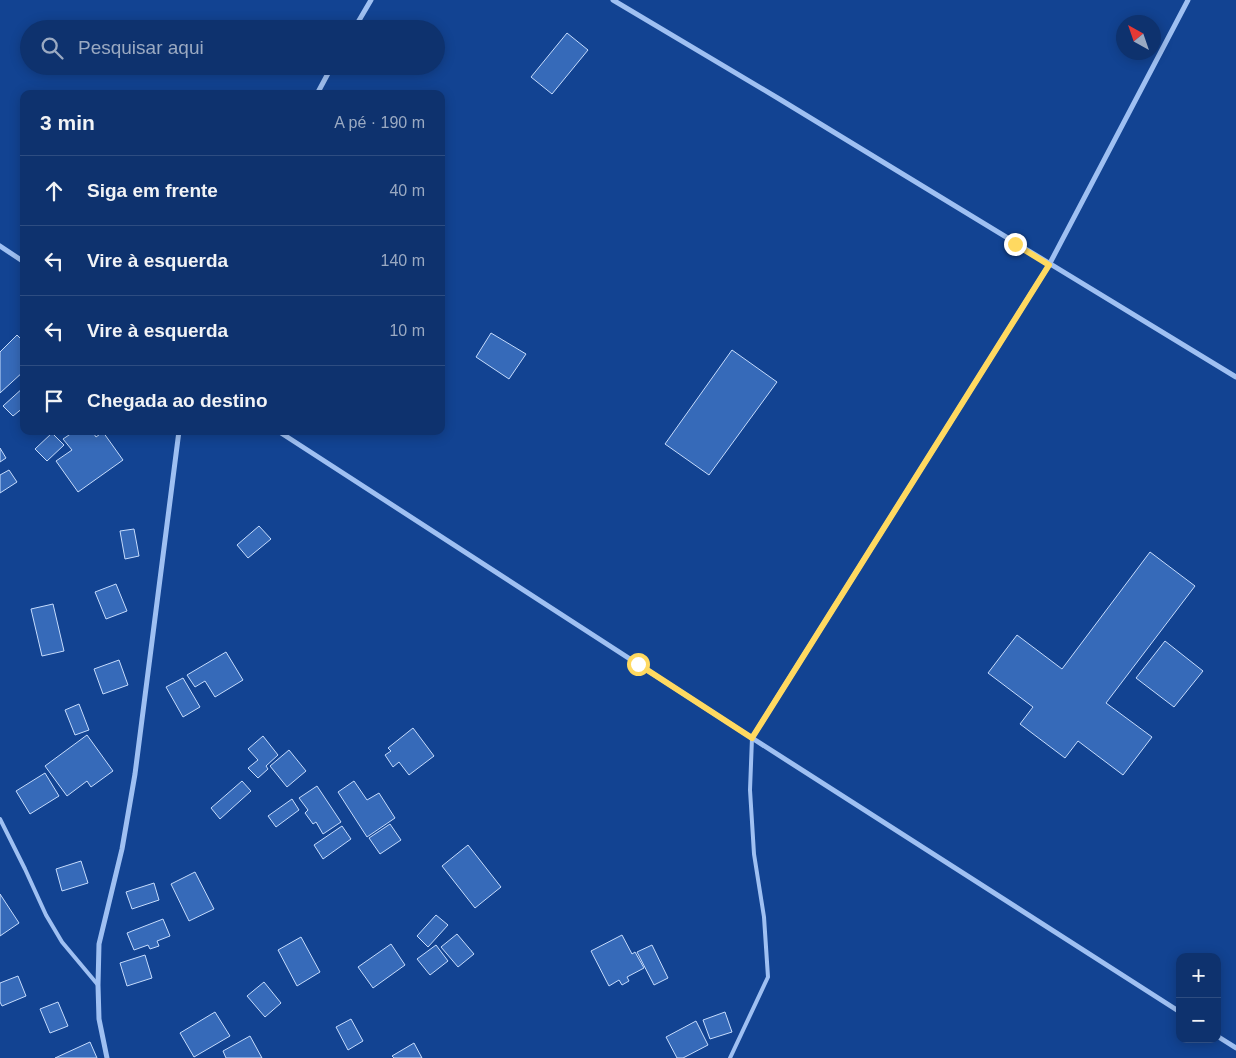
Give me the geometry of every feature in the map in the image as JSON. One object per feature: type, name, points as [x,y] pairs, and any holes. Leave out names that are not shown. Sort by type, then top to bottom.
[{"type":"street","points":[[359,20],[370,0]]},
{"type":"street","points":[[613,0],[1236,377]]},
{"type":"street","points":[[752,738],[1049,265],[1188,0]]},
{"type":"street","points":[[319,90],[327,75]]},
{"type":"street","points":[[0,246],[20,259]]},
{"type":"street","points":[[107,1058],[99,1019],[99,944],[122,849],[135,774],[179,435]]},
{"type":"street","points":[[284,435],[1176,1009]]},
{"type":"street","points":[[1221,1039],[1236,1048]]},
{"type":"lane","points":[[730,1058],[768,977],[764,917],[754,844],[750,790],[752,738]]},
{"type":"lane","points":[[0,819],[46,915],[62,942],[98,985]]},
{"type":"building","points":[[567,33],[588,50],[552,94],[531,77]]},
{"type":"building","points":[[491,333],[526,354],[509,379],[476,357]]},
{"type":"building","points":[[17,335],[20,338],[20,375],[0,393],[0,352]]},
{"type":"building","points":[[732,350],[777,382],[709,475],[665,444]]},
{"type":"building","points":[[20,391],[20,410],[13,416],[3,406]]},
{"type":"building","points":[[50,435],[54,435],[64,445],[47,461],[35,449]]},
{"type":"building","points":[[69,435],[95,435],[96,437],[105,435],[123,460],[78,492],[56,461],[72,450],[63,439]]},
{"type":"building","points":[[0,448],[6,458],[0,462]]},
{"type":"building","points":[[9,470],[17,482],[0,493],[0,475]]},
{"type":"building","points":[[259,526],[271,539],[248,558],[237,545]]},
{"type":"building","points":[[134,529],[139,556],[125,559],[120,531]]},
{"type":"building","points":[[1150,552],[1195,586],[1106,703],[1152,737],[1123,775],[1078,741],[1065,758],[1020,724],[1033,707],[988,673],[1017,635],[1062,669]]},
{"type":"building","points":[[116,584],[127,611],[106,619],[95,592]]},
{"type":"building","points":[[53,604],[64,651],[42,656],[31,609]]},
{"type":"building","points":[[1165,641],[1203,671],[1174,707],[1136,678]]},
{"type":"building","points":[[226,652],[243,680],[215,697],[205,681],[195,687],[187,675]]},
{"type":"building","points":[[119,660],[128,685],[103,694],[94,669]]},
{"type":"building","points":[[183,678],[200,707],[183,717],[166,687]]},
{"type":"building","points":[[79,704],[89,730],[75,735],[65,710]]},
{"type":"building","points":[[413,728],[434,756],[409,775],[399,762],[393,767],[385,755],[391,751],[388,748]]},
{"type":"building","points":[[87,735],[113,771],[91,787],[87,781],[67,796],[45,766]]},
{"type":"building","points":[[263,736],[278,755],[266,766],[268,769],[258,778],[248,768],[258,760],[248,749]]},
{"type":"building","points":[[289,750],[306,771],[287,787],[270,766]]},
{"type":"building","points":[[45,773],[59,796],[30,814],[16,791]]},
{"type":"building","points":[[242,781],[251,791],[220,819],[211,808]]},
{"type":"building","points":[[354,781],[367,800],[379,793],[395,818],[367,837],[338,792]]},
{"type":"building","points":[[317,786],[341,822],[323,834],[316,822],[313,824],[305,813],[308,810],[299,798]]},
{"type":"building","points":[[292,799],[299,810],[276,827],[268,816]]},
{"type":"building","points":[[390,824],[401,840],[380,854],[369,838]]},
{"type":"building","points":[[342,826],[351,839],[323,859],[314,845]]},
{"type":"building","points":[[468,845],[501,887],[475,908],[442,866]]},
{"type":"building","points":[[81,861],[88,883],[62,891],[56,869]]},
{"type":"building","points":[[195,872],[214,909],[189,921],[171,884]]},
{"type":"building","points":[[154,883],[159,900],[132,909],[126,892]]},
{"type":"building","points":[[0,894],[19,923],[0,936]]},
{"type":"building","points":[[436,915],[448,925],[428,947],[417,936]]},
{"type":"building","points":[[163,919],[170,936],[157,941],[159,946],[150,949],[148,945],[134,950],[127,933]]},
{"type":"building","points":[[457,934],[474,954],[458,967],[441,947]]},
{"type":"building","points":[[622,935],[632,954],[635,952],[644,968],[627,977],[629,981],[622,985],[619,980],[609,986],[591,951]]},
{"type":"building","points":[[301,937],[320,972],[297,986],[278,950]]},
{"type":"building","points":[[391,944],[405,965],[373,988],[358,967]]},
{"type":"building","points":[[436,945],[448,961],[430,975],[417,959]]},
{"type":"building","points":[[652,945],[668,978],[654,985],[637,952]]},
{"type":"building","points":[[145,955],[152,978],[127,986],[120,963]]},
{"type":"building","points":[[18,976],[26,996],[2,1006],[0,1002],[0,983]]},
{"type":"building","points":[[264,982],[281,1003],[265,1017],[247,996]]},
{"type":"building","points":[[58,1002],[68,1026],[50,1033],[40,1009]]},
{"type":"building","points":[[215,1012],[230,1036],[194,1057],[180,1033]]},
{"type":"building","points":[[725,1012],[732,1032],[710,1039],[703,1020]]},
{"type":"building","points":[[351,1019],[363,1041],[348,1050],[336,1027]]},
{"type":"building","points":[[696,1021],[708,1045],[683,1058],[677,1058],[666,1037]]},
{"type":"building","points":[[250,1036],[262,1058],[226,1058],[223,1051]]},
{"type":"building","points":[[90,1042],[97,1058],[55,1058]]},
{"type":"building","points":[[414,1043],[422,1058],[394,1058],[392,1056]]},
{"type":"route","points":[[638,664],[752,738],[1049,265],[1015,244]]}]
